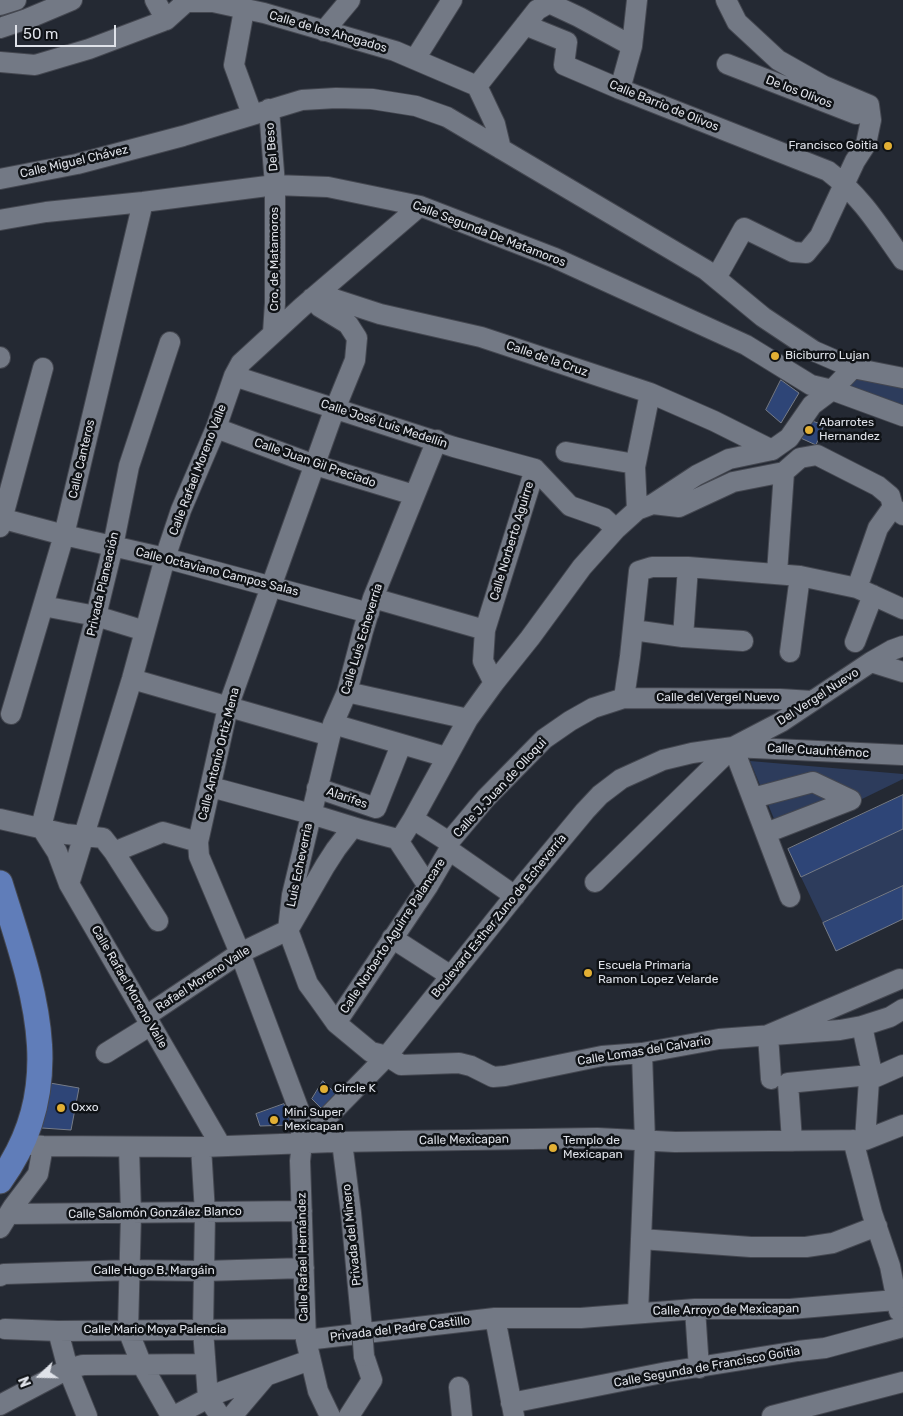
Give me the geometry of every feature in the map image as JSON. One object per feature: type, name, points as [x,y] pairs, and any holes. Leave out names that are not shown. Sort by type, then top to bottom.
[{"type":"main road","points":[[0,883],[29,976],[37,1014],[40,1041],[40,1064],[33,1145],[14,1163],[0,1182]]},
{"type":"street","points":[[0,5],[16,0]]},
{"type":"street","points":[[0,28],[72,0]]},
{"type":"street","points":[[155,0],[166,20]]},
{"type":"street","points":[[324,31],[350,0]]},
{"type":"street","points":[[415,59],[452,0]]},
{"type":"street","points":[[620,89],[632,46],[637,0]]},
{"type":"street","points":[[716,278],[744,228],[793,252],[806,253],[820,236],[836,176],[855,161],[866,144],[870,113],[778,60],[737,22],[726,0]]},
{"type":"street","points":[[501,149],[495,124],[477,86],[537,10],[549,1],[582,8],[632,46]]},
{"type":"street","name":"Calle de los Ahogados","points":[[0,62],[35,65],[89,49],[166,20],[186,2],[213,2],[264,13],[395,51],[477,86]]},
{"type":"street","points":[[525,25],[567,42],[582,8]]},
{"type":"street","name":"Del Beso","points":[[244,10],[234,65],[260,111],[275,185]]},
{"type":"street","name":"Calle Barrio de Olivos","points":[[567,42],[564,65],[836,176]]},
{"type":"street","name":"De los Olivos","points":[[727,64],[870,113]]},
{"type":"street","points":[[260,111],[302,100],[336,98],[372,99],[416,106],[447,117],[706,270],[763,317],[814,351],[853,368],[903,378]]},
{"type":"street","name":"Calle Miguel Chávez","points":[[0,179],[77,164],[183,136],[260,111]]},
{"type":"street","points":[[836,176],[863,202],[903,260]]},
{"type":"street","name":"Calle Segunda De Matamoros","points":[[0,220],[46,212],[275,185],[328,187],[420,206],[555,258],[746,345],[811,385],[832,390]]},
{"type":"street","name":"Cro. de Matamoros","points":[[273,333],[275,303],[275,185]]},
{"type":"street","name":"Calle Canteros","points":[[11,714],[64,535],[143,202]]},
{"type":"street","name":"Calle Rafael Moreno Valle","points":[[69,884],[132,679],[180,510],[216,428],[234,376],[241,363],[273,333],[420,206]]},
{"type":"street","name":"Calle de la Cruz","points":[[312,298],[334,299],[380,314],[481,337],[650,394],[714,421],[772,450]]},
{"type":"street","name":"Calle Antonio Ortiz Mena","points":[[302,1143],[299,1110],[240,952],[199,856],[198,842],[228,708],[270,586],[331,419],[355,360],[357,338],[348,324],[320,307],[312,298]]},
{"type":"street","points":[[746,345],[763,317]]},
{"type":"street","name":"Privada Planeación","points":[[41,828],[96,616],[129,466],[170,342]]},
{"type":"street","points":[[1,521],[42,368]]},
{"type":"street","points":[[397,839],[403,835],[413,819],[468,719],[582,567],[616,529],[645,507],[697,475],[729,459],[772,450],[789,438],[812,404],[832,390],[853,368]]},
{"type":"street","name":"Calle José Luis Medellín","points":[[234,376],[454,447],[534,469]]},
{"type":"street","points":[[832,390],[903,416]]},
{"type":"street","points":[[645,507],[635,464],[650,394]]},
{"type":"street","name":"Calle Juan Gil Preciado","points":[[216,428],[315,465],[414,495]]},
{"type":"street","name":"Calle Luis Echeverría","points":[[311,814],[331,730],[347,692],[362,631],[437,440]]},
{"type":"street","points":[[566,452],[635,464]]},
{"type":"street","points":[[645,507],[679,507],[733,482],[784,472],[800,458],[811,455],[817,456],[878,486],[890,496],[898,511],[878,528],[855,642]]},
{"type":"street","name":"Calle Norberto Aguirre","points":[[494,683],[483,661],[485,630],[534,469],[570,506],[604,518],[616,529]]},
{"type":"street","points":[[777,574],[784,472]]},
{"type":"street","name":"Calle Octaviano Campos Salas","points":[[1,521],[166,558],[270,586],[371,605],[485,630]]},
{"type":"street","points":[[624,698],[639,571],[652,567],[688,567],[800,576],[865,592],[903,609]]},
{"type":"street","points":[[683,638],[688,567]]},
{"type":"street","points":[[790,652],[800,576]]},
{"type":"street","points":[[43,606],[96,616],[145,631]]},
{"type":"street","points":[[632,630],[683,638],[743,641]]},
{"type":"street","name":"Del Vergel Nuevo","points":[[733,747],[780,722],[871,662],[903,646]]},
{"type":"street","points":[[871,662],[903,672]]},
{"type":"street","points":[[132,679],[228,708],[401,745],[446,757]]},
{"type":"street","points":[[347,692],[468,719]]},
{"type":"street","name":"Calle del Vergel Nuevo","points":[[624,698],[780,698],[812,701]]},
{"type":"street","name":"Calle J. Juan de Olloqui","points":[[449,846],[486,798],[544,739],[570,720],[607,703],[624,698]]},
{"type":"street","name":"Alarifes","points":[[318,788],[376,808],[401,745]]},
{"type":"street","points":[[595,882],[733,747],[790,897]]},
{"type":"street","name":"Calle Cuauhtémoc","points":[[733,747],[903,756]]},
{"type":"street","name":"Boulevard Esther Zuno de Echeverría","points":[[302,1143],[387,1056],[515,896],[600,795],[621,779],[663,760],[692,753],[733,747]]},
{"type":"street","points":[[753,798],[813,782],[851,800],[766,833]]},
{"type":"street","points":[[211,787],[397,839],[428,886]]},
{"type":"street","name":"Luis Echeverria","points":[[311,814],[292,895],[288,930],[308,984],[336,1023],[371,1052],[387,1056]]},
{"type":"street","points":[[0,819],[66,834],[103,838],[158,921]]},
{"type":"street","points":[[413,819],[515,896]]},
{"type":"street","points":[[288,930],[336,848],[354,827]]},
{"type":"street","name":"Calle Rafael Moreno Valle","points":[[41,828],[56,852],[69,884],[148,1020],[211,1146]]},
{"type":"street","points":[[114,852],[163,832],[198,842]]},
{"type":"street","name":"Calle Norberto Aguirre Palancare","points":[[336,1023],[428,886],[449,846]]},
{"type":"street","name":"Rafael Moreno Valle","points":[[106,1053],[240,952],[288,930]]},
{"type":"street","points":[[392,938],[451,976]]},
{"type":"street","points":[[792,1141],[768,1035],[900,978]]},
{"type":"street","name":"Calle Lomas del Calvario","points":[[387,1056],[401,1065],[459,1063],[471,1066],[493,1077],[602,1056],[642,1053],[719,1039],[840,1030],[862,1026],[890,1017],[903,1009]]},
{"type":"street","points":[[862,1026],[871,1068],[859,1140],[872,1213],[890,1266],[896,1300],[903,1323]]},
{"type":"street","points":[[638,1313],[645,1140],[642,1053]]},
{"type":"street","points":[[779,1081],[869,1078],[903,1065]]},
{"type":"street","name":"Calle Mexicapan","points":[[33,1145],[211,1146],[597,1138],[675,1142],[859,1140],[903,1125]]},
{"type":"street","name":"Privada del Minero","points":[[342,1142],[351,1213],[364,1356],[372,1380],[349,1416]]},
{"type":"street","name":"Calle Rafael Hernández","points":[[302,1143],[300,1161],[305,1334],[318,1391],[330,1416]]},
{"type":"street","points":[[4,1221],[38,1174],[33,1145]]},
{"type":"street","points":[[211,1146],[205,1213],[203,1330],[208,1398],[220,1416]]},
{"type":"street","points":[[129,1147],[131,1214],[128,1330],[141,1364],[172,1416],[208,1398],[268,1374],[311,1366]]},
{"type":"street","name":"Calle Salomón González Blanco","points":[[4,1221],[131,1214],[302,1211]]},
{"type":"street","points":[[641,1239],[806,1248],[834,1243],[877,1226]]},
{"type":"street","name":"Calle Hugo B. Margáin","points":[[2,1275],[130,1270],[204,1271],[304,1268]]},
{"type":"street","name":"Calle Arroyo de Mexicapan","points":[[495,1318],[581,1318],[695,1309],[790,1309],[896,1300]]},
{"type":"street","points":[[695,1309],[699,1368]]},
{"type":"street","points":[[495,1318],[512,1410]]},
{"type":"street","name":"Privada del Padre Castillo","points":[[305,1334],[495,1318]]},
{"type":"street","name":"Calle Segunda de Francisco Goitia","points":[[512,1410],[667,1372],[825,1348],[903,1327]]},
{"type":"street","name":"Calle Mario Moya Palencia","points":[[5,1329],[58,1331],[203,1330],[305,1334]]},
{"type":"street","points":[[58,1331],[68,1369],[87,1416]]},
{"type":"street","points":[[4,1416],[0,1406],[68,1369],[84,1365],[205,1364]]},
{"type":"street","points":[[232,1416],[268,1374]]},
{"type":"street","points":[[772,1416],[903,1382]]},
{"type":"street","points":[[459,1387],[462,1416]]},
{"type":"shaded area","points":[[852,372],[903,383],[903,407],[841,385]]},
{"type":"shaded area","points":[[750,761],[903,774],[903,779],[782,838]]},
{"type":"shaded area","points":[[903,829],[903,886],[823,923],[801,877]]},
{"type":"building","points":[[781,380],[799,393],[781,423],[766,410]]},
{"type":"building","name":"Abarrotes Hernandez","points":[[803,418],[824,425],[816,445],[794,435]]},
{"type":"building","points":[[903,795],[903,829],[801,877],[788,849]]},
{"type":"building","points":[[903,886],[903,919],[836,951],[823,923]]},
{"type":"building","name":"Circle K","points":[[323,1081],[339,1097],[321,1108],[312,1099]]},
{"type":"building","name":"Oxxo","points":[[50,1083],[79,1088],[71,1130],[42,1128]]},
{"type":"building","name":"Mini Super Mexicapan","points":[[284,1104],[292,1125],[260,1126],[256,1114]]},
{"type":"place","name":"Francisco Goitia","points":[[888,146]]},
{"type":"place","name":"Biciburro Lujan","points":[[775,356]]},
{"type":"place","name":"Abarrotes Hernandez","points":[[809,430]]},
{"type":"place","name":"Escuela Primaria Ramon Lopez Velarde","points":[[588,973]]},
{"type":"place","name":"Circle K","points":[[324,1089]]},
{"type":"place","name":"Oxxo","points":[[61,1108]]},
{"type":"place","name":"Mini Super Mexicapan","points":[[274,1120]]},
{"type":"place","name":"Templo de Mexicapan","points":[[553,1148]]}]
